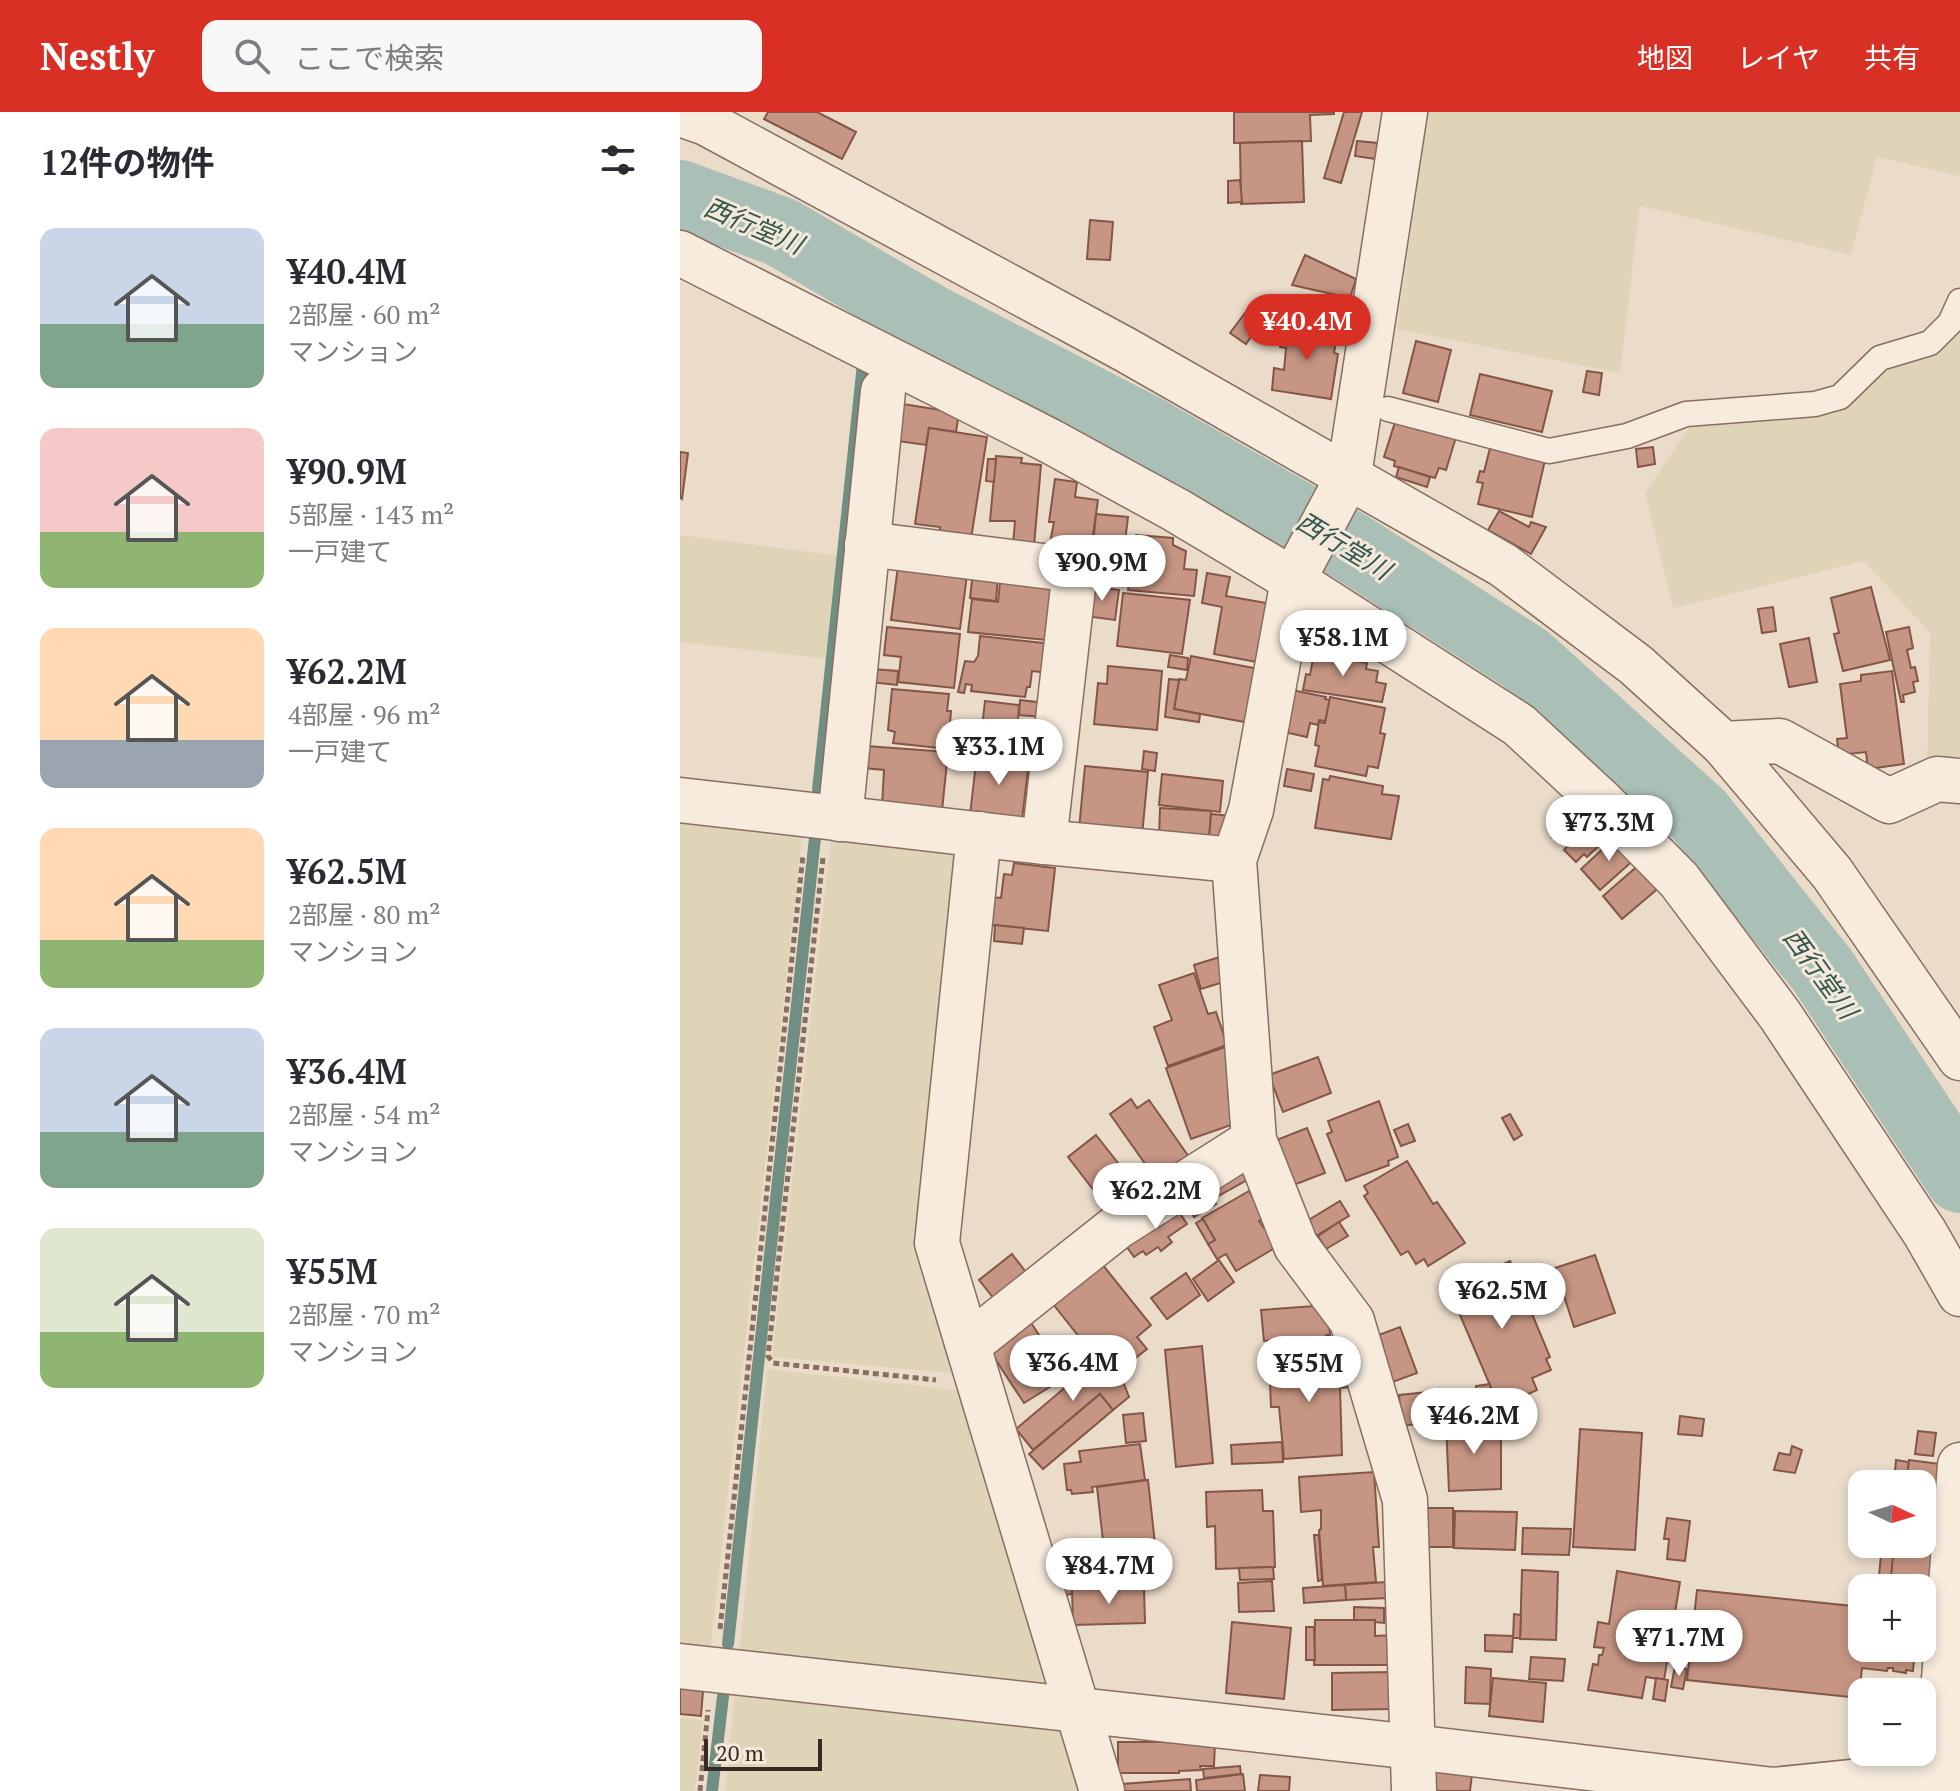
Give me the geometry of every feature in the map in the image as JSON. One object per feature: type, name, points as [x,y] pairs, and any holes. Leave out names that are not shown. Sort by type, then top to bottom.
[{"type":"street","points":[[1405,112],[1346,481],[1295,577],[1251,810],[1234,860],[1254,1140],[1296,1246],[1352,1321],[1405,1500],[1414,1791]]},
{"type":"street","points":[[680,114],[706,123],[1126,350],[1346,481],[1503,565],[1636,665],[1723,744],[1832,873],[1960,1058]]},
{"type":"street","points":[[680,253],[1050,441],[1176,510],[1295,577],[1519,725],[1602,802],[1679,880],[1780,1015],[1925,1233],[1960,1294]]},
{"type":"street","points":[[825,817],[867,544],[883,391]]},
{"type":"street","points":[[867,544],[1075,570],[1044,842]]},
{"type":"street","points":[[1723,744],[1780,741],[1889,801],[1937,779],[1960,781]]},
{"type":"street","points":[[680,800],[1044,842],[1234,860]]},
{"type":"street","points":[[979,834],[937,1243],[1102,1791]]},
{"type":"street","points":[[974,1365],[1117,1227],[1254,1140]]},
{"type":"street","points":[[703,1668],[1773,1790],[1948,1772],[1960,1465]]},
{"type":"lane","points":[[1388,409],[1549,451],[1627,436],[1686,414],[1815,404],[1840,397],[1880,358],[1930,343],[1950,323],[1960,301]]},
{"type":"path","points":[[825,817],[768,1356],[773,1363],[974,1365]]},
{"type":"path","points":[[700,1791],[703,1668],[825,817]]},
{"type":"shaded area","points":[[1428,112],[1960,112],[1960,176],[1877,157],[1851,255],[1640,206],[1620,373],[1397,329]]},
{"type":"shaded area","points":[[1960,313],[1960,768],[1927,765],[1930,633],[1864,561],[1673,608],[1645,493],[1693,421],[1841,403],[1884,362]]},
{"type":"shaded area","points":[[680,535],[840,556],[829,659],[680,642]]},
{"type":"shaded area","points":[[680,813],[803,829],[710,1653],[680,1649]]},
{"type":"shaded area","points":[[832,830],[954,846],[962,856],[921,1253],[961,1374],[772,1357]]},
{"type":"shaded area","points":[[767,1369],[966,1391],[1052,1671],[1044,1690],[739,1656]]},
{"type":"shaded area","points":[[735,1688],[1069,1731],[1083,1791],[725,1791]]},
{"type":"shaded area","points":[[680,1718],[703,1720],[695,1791],[680,1791]]},
{"type":"building","points":[[768,112],[817,112],[856,132],[842,159],[764,119]]},
{"type":"building","points":[[1234,112],[1334,114],[1310,115],[1311,141],[1234,143]]},
{"type":"building","points":[[1344,112],[1362,112],[1341,183],[1324,178]]},
{"type":"building","points":[[1302,141],[1304,202],[1241,204],[1240,143]]},
{"type":"building","points":[[1357,141],[1378,143],[1376,159],[1355,156]]},
{"type":"building","points":[[1240,180],[1242,202],[1228,203],[1228,181]]},
{"type":"building","points":[[1090,220],[1113,222],[1110,260],[1087,259]]},
{"type":"building","points":[[1305,255],[1356,279],[1350,298],[1292,285]]},
{"type":"building","points":[[1248,309],[1263,319],[1246,344],[1230,333]]},
{"type":"building","points":[[1284,321],[1317,326],[1316,332],[1337,335],[1334,353],[1338,354],[1331,399],[1272,390],[1274,368],[1284,370],[1286,348],[1280,347]]},
{"type":"building","points":[[1416,341],[1451,350],[1438,402],[1403,393]]},
{"type":"building","points":[[1587,371],[1602,373],[1599,395],[1583,392]]},
{"type":"building","points":[[1480,374],[1552,391],[1542,432],[1470,415]]},
{"type":"building","points":[[903,404],[959,413],[956,432],[929,428],[926,445],[897,441]]},
{"type":"building","points":[[1396,419],[1456,437],[1446,470],[1439,468],[1435,478],[1394,466],[1395,461],[1384,457]]},
{"type":"building","points":[[929,428],[987,437],[971,539],[939,534],[940,527],[915,524]]},
{"type":"building","points":[[1653,447],[1655,464],[1638,467],[1636,449]]},
{"type":"building","points":[[1490,448],[1545,460],[1532,517],[1478,504],[1483,483],[1477,482],[1480,471],[1484,472]]},
{"type":"building","points":[[680,452],[688,453],[682,499],[680,498]]},
{"type":"building","points":[[996,456],[1022,458],[1021,463],[1041,465],[1034,546],[1013,545],[1015,521],[990,521]]},
{"type":"building","points":[[988,459],[996,459],[994,482],[986,481]]},
{"type":"building","points":[[1399,467],[1430,477],[1427,487],[1396,477]]},
{"type":"building","points":[[1055,479],[1077,482],[1075,497],[1098,500],[1091,549],[1050,543],[1054,522],[1049,522]]},
{"type":"building","points":[[1499,511],[1529,527],[1531,522],[1546,527],[1531,554],[1488,530]]},
{"type":"building","points":[[1096,514],[1128,517],[1123,559],[1092,556]]},
{"type":"building","points":[[1136,535],[1173,538],[1173,545],[1186,551],[1184,569],[1197,570],[1194,596],[1128,590]]},
{"type":"building","points":[[898,566],[967,575],[960,629],[891,620]]},
{"type":"building","points":[[973,571],[998,574],[996,601],[970,598]]},
{"type":"building","points":[[1207,573],[1230,577],[1226,596],[1272,604],[1262,663],[1214,654],[1222,607],[1202,603]]},
{"type":"building","points":[[1000,582],[1051,584],[1046,640],[968,632],[972,599],[998,602]]},
{"type":"building","points":[[1089,586],[1119,590],[1115,620],[1085,616]]},
{"type":"building","points":[[1871,587],[1890,660],[1843,671],[1834,634],[1839,633],[1831,598]]},
{"type":"building","points":[[1123,593],[1190,600],[1182,654],[1117,646]]},
{"type":"building","points":[[1773,607],[1776,631],[1762,633],[1758,609]]},
{"type":"building","points":[[887,627],[960,634],[954,688],[898,682],[901,657],[884,655]]},
{"type":"building","points":[[1909,627],[1913,648],[1907,650],[1918,681],[1913,682],[1915,692],[1903,695],[1904,702],[1901,702],[1886,632]]},
{"type":"building","points":[[980,636],[1052,644],[1049,673],[1032,671],[1025,697],[971,691],[972,685],[966,684],[964,693],[958,692],[965,661],[974,662],[978,656]]},
{"type":"building","points":[[1809,638],[1817,682],[1789,687],[1780,644]]},
{"type":"building","points":[[1315,648],[1342,653],[1341,659],[1367,663],[1366,669],[1378,671],[1376,682],[1386,684],[1382,702],[1303,690],[1306,674],[1310,675]]},
{"type":"building","points":[[1170,655],[1188,658],[1187,670],[1168,667]]},
{"type":"building","points":[[1191,656],[1259,669],[1250,723],[1174,709],[1179,679],[1186,680]]},
{"type":"building","points":[[1108,666],[1162,671],[1157,730],[1094,724],[1098,683],[1107,684]]},
{"type":"building","points":[[872,669],[898,671],[897,685],[870,682]]},
{"type":"building","points":[[1892,671],[1904,764],[1868,769],[1866,752],[1839,755],[1837,739],[1847,738],[1840,684],[1861,681],[1861,675]]},
{"type":"building","points":[[1169,679],[1179,680],[1174,709],[1200,714],[1199,722],[1165,717]]},
{"type":"building","points":[[892,689],[949,694],[948,749],[893,743],[895,732],[888,730]]},
{"type":"building","points":[[1292,690],[1330,700],[1326,721],[1319,720],[1318,725],[1310,723],[1307,737],[1284,732]]},
{"type":"building","points":[[1330,697],[1385,708],[1380,733],[1385,734],[1378,768],[1368,766],[1366,776],[1315,766],[1319,722],[1325,723]]},
{"type":"building","points":[[1020,700],[1045,703],[1044,717],[1019,715]]},
{"type":"building","points":[[985,701],[1019,705],[1018,721],[1036,722],[1033,756],[959,749],[962,725],[982,727]]},
{"type":"building","points":[[866,746],[948,752],[942,811],[882,806],[884,770],[863,768]]},
{"type":"building","points":[[1144,751],[1157,753],[1155,771],[1142,769]]},
{"type":"building","points":[[977,754],[1029,760],[1022,820],[970,815]]},
{"type":"building","points":[[1085,766],[1148,772],[1142,836],[1079,829]]},
{"type":"building","points":[[1287,769],[1314,774],[1311,791],[1284,786]]},
{"type":"building","points":[[1162,774],[1223,781],[1220,812],[1159,805]]},
{"type":"building","points":[[1330,776],[1383,786],[1382,794],[1399,796],[1391,839],[1315,828],[1323,779],[1329,780]]},
{"type":"building","points":[[1160,808],[1211,811],[1209,840],[1159,837]]},
{"type":"building","points":[[1581,810],[1591,820],[1575,834],[1566,824]]},
{"type":"building","points":[[1211,814],[1232,816],[1231,842],[1209,840]]},
{"type":"building","points":[[1593,817],[1610,835],[1587,857],[1584,854],[1576,862],[1564,850]]},
{"type":"building","points":[[1617,836],[1637,857],[1600,890],[1581,869]]},
{"type":"building","points":[[1014,863],[1055,868],[1048,931],[990,925],[993,897],[1001,898],[1004,874],[1012,875]]},
{"type":"building","points":[[1641,863],[1661,886],[1622,919],[1603,896]]},
{"type":"building","points":[[995,925],[1024,928],[1022,944],[994,941]]},
{"type":"building","points":[[1226,955],[1233,979],[1201,989],[1194,965]]},
{"type":"building","points":[[1194,973],[1208,1014],[1216,1012],[1227,1045],[1168,1066],[1154,1027],[1172,1020],[1159,985]]},
{"type":"building","points":[[1225,1047],[1238,1093],[1228,1096],[1237,1123],[1191,1139],[1166,1068]]},
{"type":"building","points":[[1318,1057],[1331,1093],[1283,1112],[1269,1075]]},
{"type":"building","points":[[1131,1099],[1137,1108],[1149,1100],[1194,1164],[1148,1197],[1135,1178],[1148,1168],[1110,1114]]},
{"type":"building","points":[[1379,1101],[1398,1157],[1388,1161],[1389,1165],[1346,1181],[1327,1134],[1332,1132],[1328,1121]]},
{"type":"building","points":[[1510,1114],[1522,1135],[1514,1140],[1502,1118]]},
{"type":"building","points":[[1408,1124],[1415,1141],[1401,1146],[1394,1130]]},
{"type":"building","points":[[1307,1128],[1325,1173],[1291,1186],[1274,1141]]},
{"type":"building","points":[[1096,1135],[1144,1196],[1112,1214],[1068,1157]]},
{"type":"building","points":[[1407,1161],[1433,1204],[1437,1202],[1465,1243],[1428,1266],[1424,1259],[1416,1264],[1408,1251],[1401,1255],[1364,1196],[1368,1193],[1364,1186]]},
{"type":"building","points":[[1238,1163],[1247,1180],[1213,1199],[1216,1204],[1194,1217],[1181,1194]]},
{"type":"building","points":[[1249,1191],[1265,1217],[1259,1221],[1264,1228],[1271,1224],[1283,1243],[1236,1271],[1226,1254],[1217,1259],[1208,1244],[1215,1240],[1202,1218]]},
{"type":"building","points":[[1174,1200],[1184,1213],[1181,1215],[1187,1224],[1168,1237],[1172,1242],[1161,1251],[1158,1247],[1146,1255],[1143,1251],[1134,1257],[1121,1239]]},
{"type":"building","points":[[1340,1201],[1349,1216],[1316,1236],[1307,1221]]},
{"type":"building","points":[[1203,1219],[1215,1240],[1208,1244],[1196,1223]]},
{"type":"building","points":[[1339,1222],[1348,1236],[1326,1249],[1318,1236]]},
{"type":"building","points":[[1012,1254],[1035,1284],[1003,1310],[979,1280]]},
{"type":"building","points":[[1595,1255],[1615,1313],[1574,1327],[1555,1268]]},
{"type":"building","points":[[1219,1260],[1234,1282],[1208,1301],[1193,1279]]},
{"type":"building","points":[[1510,1261],[1550,1357],[1546,1359],[1551,1370],[1532,1378],[1537,1390],[1504,1405],[1500,1395],[1495,1397],[1448,1287]]},
{"type":"building","points":[[1102,1264],[1151,1325],[1137,1337],[1147,1349],[1111,1377],[1053,1304]]},
{"type":"building","points":[[1186,1273],[1200,1295],[1167,1319],[1151,1298]]},
{"type":"building","points":[[1328,1305],[1330,1335],[1326,1335],[1327,1351],[1276,1355],[1275,1340],[1264,1341],[1261,1310]]},
{"type":"building","points":[[1028,1318],[1066,1377],[1024,1403],[986,1345]]},
{"type":"building","points":[[1400,1327],[1417,1373],[1390,1383],[1373,1337]]},
{"type":"building","points":[[1202,1346],[1213,1463],[1176,1467],[1165,1350]]},
{"type":"building","points":[[1338,1352],[1338,1373],[1348,1373],[1349,1387],[1340,1388],[1342,1455],[1284,1459],[1279,1407],[1271,1407],[1270,1382],[1278,1382],[1277,1355]]},
{"type":"building","points":[[1094,1363],[1098,1367],[1101,1364],[1111,1377],[1119,1371],[1129,1397],[1113,1410],[1100,1394],[1033,1450],[1016,1429]]},
{"type":"building","points":[[1490,1384],[1493,1409],[1477,1411],[1476,1386]]},
{"type":"building","points":[[1438,1391],[1441,1421],[1402,1426],[1399,1395]]},
{"type":"building","points":[[1446,1393],[1445,1396],[1449,1395],[1452,1419],[1440,1420],[1438,1394]]},
{"type":"building","points":[[1100,1394],[1113,1410],[1043,1469],[1029,1454]]},
{"type":"building","points":[[1143,1413],[1146,1441],[1126,1443],[1123,1415]]},
{"type":"building","points":[[1680,1416],[1704,1419],[1702,1436],[1678,1434]]},
{"type":"building","points":[[1501,1422],[1501,1489],[1449,1491],[1446,1424]]},
{"type":"building","points":[[1580,1429],[1642,1433],[1635,1550],[1573,1547]]},
{"type":"building","points":[[1918,1431],[1936,1433],[1933,1456],[1915,1454]]},
{"type":"building","points":[[1282,1442],[1283,1462],[1232,1464],[1231,1445]]},
{"type":"building","points":[[1140,1444],[1145,1480],[1092,1487],[1093,1492],[1072,1494],[1071,1490],[1067,1490],[1064,1464],[1081,1462],[1079,1451]]},
{"type":"building","points":[[1792,1446],[1802,1450],[1795,1473],[1774,1470],[1779,1453],[1790,1455]]},
{"type":"building","points":[[1896,1460],[1909,1462],[1908,1470],[1895,1470]]},
{"type":"building","points":[[1909,1460],[1948,1465],[1936,1583],[1936,1574],[1890,1574],[1892,1558],[1936,1558],[1936,1470],[1908,1470]]},
{"type":"building","points":[[1374,1472],[1379,1547],[1373,1547],[1376,1582],[1323,1586],[1319,1530],[1321,1510],[1301,1512],[1299,1477]]},
{"type":"building","points":[[1148,1480],[1158,1571],[1107,1577],[1097,1487]]},
{"type":"building","points":[[1262,1490],[1263,1511],[1273,1511],[1275,1567],[1216,1569],[1215,1526],[1207,1527],[1206,1492]]},
{"type":"building","points":[[1421,1508],[1453,1508],[1453,1547],[1420,1547]]},
{"type":"building","points":[[1455,1511],[1517,1512],[1515,1550],[1454,1548]]},
{"type":"building","points":[[1667,1518],[1690,1521],[1685,1561],[1667,1559],[1669,1539],[1664,1539]]},
{"type":"building","points":[[1523,1528],[1571,1529],[1569,1555],[1522,1554]]},
{"type":"building","points":[[1314,1535],[1319,1535],[1322,1580],[1318,1581]]},
{"type":"building","points":[[1091,1557],[1093,1578],[1157,1571],[1159,1586],[1072,1589],[1072,1594],[1065,1595],[1055,1561]]},
{"type":"building","points":[[1881,1558],[1893,1558],[1891,1574],[1879,1574]]},
{"type":"building","points":[[1273,1567],[1274,1579],[1240,1580],[1239,1568]]},
{"type":"building","points":[[1522,1570],[1558,1572],[1556,1640],[1520,1639]]},
{"type":"building","points":[[1617,1571],[1680,1582],[1664,1680],[1646,1677],[1642,1698],[1588,1690],[1593,1664],[1598,1665],[1604,1648],[1594,1647],[1598,1622],[1609,1624]]},
{"type":"building","points":[[1272,1581],[1274,1611],[1239,1612],[1238,1583]]},
{"type":"building","points":[[1386,1582],[1387,1598],[1346,1600],[1345,1585]]},
{"type":"building","points":[[1345,1585],[1346,1600],[1304,1603],[1303,1588]]},
{"type":"building","points":[[1144,1586],[1145,1623],[1073,1625],[1072,1589]]},
{"type":"building","points":[[1697,1590],[1848,1606],[1848,1662],[1914,1662],[1913,1671],[1906,1670],[1906,1673],[1893,1671],[1893,1668],[1887,1671],[1862,1668],[1861,1678],[1848,1678],[1848,1697],[1687,1680]]},
{"type":"building","points":[[1354,1607],[1384,1608],[1384,1623],[1354,1620]]},
{"type":"building","points":[[1514,1614],[1521,1615],[1520,1638],[1513,1638]]},
{"type":"building","points":[[1315,1620],[1375,1620],[1375,1636],[1393,1635],[1392,1665],[1314,1665]]},
{"type":"building","points":[[1232,1622],[1291,1628],[1284,1699],[1226,1693]]},
{"type":"building","points":[[1306,1627],[1314,1627],[1315,1660],[1306,1660]]},
{"type":"building","points":[[1485,1635],[1513,1636],[1512,1652],[1485,1651]]},
{"type":"building","points":[[1531,1657],[1565,1659],[1563,1681],[1529,1679]]},
{"type":"building","points":[[1675,1666],[1687,1669],[1683,1689],[1671,1687]]},
{"type":"building","points":[[1466,1667],[1491,1669],[1490,1704],[1465,1703]]},
{"type":"building","points":[[1391,1672],[1391,1709],[1332,1710],[1332,1673]]},
{"type":"building","points":[[1493,1678],[1546,1683],[1543,1722],[1489,1716]]},
{"type":"building","points":[[1656,1678],[1668,1680],[1665,1701],[1653,1699]]},
{"type":"building","points":[[680,1688],[703,1691],[701,1716],[680,1714]]},
{"type":"building","points":[[1118,1742],[1215,1742],[1214,1766],[1200,1766],[1201,1770],[1179,1773],[1118,1773]]},
{"type":"building","points":[[1240,1766],[1241,1774],[1204,1778],[1203,1769]]},
{"type":"building","points":[[1436,1771],[1472,1774],[1470,1791],[1433,1791]]},
{"type":"building","points":[[1243,1774],[1245,1791],[1197,1791],[1196,1780]]},
{"type":"building","points":[[1260,1775],[1290,1777],[1289,1791],[1258,1791]]},
{"type":"building","points":[[1190,1779],[1191,1791],[1122,1791],[1122,1784]]},
{"type":"waterway","name":"西行堂川","points":[[680,195],[781,232],[930,319],[1144,429],[1351,547],[1526,659],[1699,815],[1823,971],[1960,1178]]},
{"type":"waterway","points":[[818,790],[863,364]]},
{"type":"waterway","points":[[1241,536],[1259,495]]},
{"type":"waterway","points":[[728,1644],[815,838]]},
{"type":"waterway","points":[[712,1791],[723,1696]]}]
